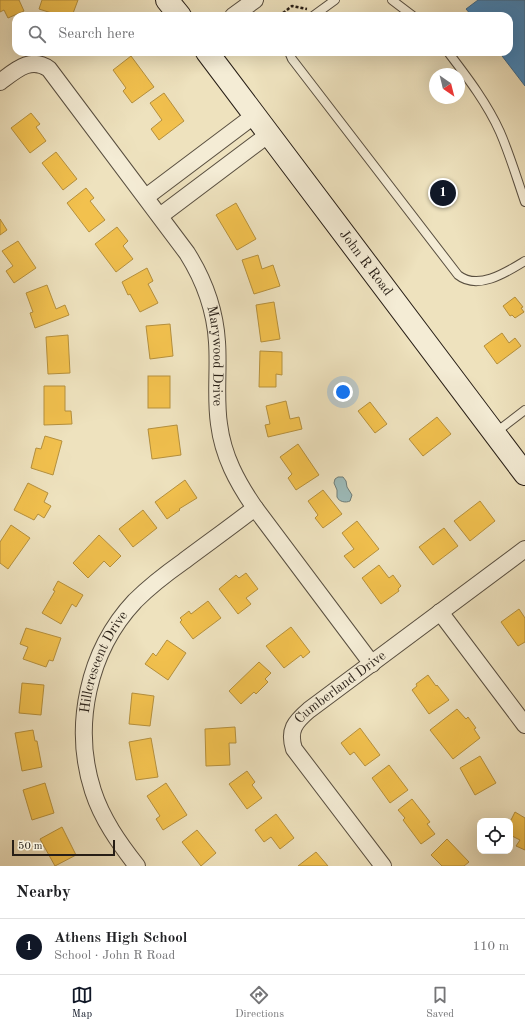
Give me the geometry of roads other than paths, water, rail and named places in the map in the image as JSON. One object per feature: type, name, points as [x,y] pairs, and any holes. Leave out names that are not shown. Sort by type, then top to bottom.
[{"type":"main road","points":[[167,0],[177,12]]},
{"type":"main road","name":"John R Road","points":[[210,56],[525,474]]},
{"type":"street","points":[[238,12],[255,0]]},
{"type":"street","name":"Marywood Drive","points":[[0,82],[22,67],[34,63],[43,65],[49,69],[181,244],[198,270],[208,296],[215,327],[217,342],[217,406],[222,441],[233,472],[255,508],[372,664]]},
{"type":"street","points":[[146,197],[255,115]]},
{"type":"street","points":[[160,216],[269,134]]},
{"type":"street","name":"Hillcrescent Drive","points":[[137,866],[124,850],[105,820],[93,791],[89,776],[83,727],[86,697],[90,681],[98,660],[112,633],[136,600],[159,580],[255,508]]},
{"type":"street","name":"Cumberland Drive","points":[[383,866],[294,749],[292,736],[295,725],[301,717],[525,549]]},
{"type":"street","points":[[440,612],[525,725]]},
{"type":"lane","points":[[318,12],[335,0]]},
{"type":"lane","points":[[392,0],[408,12]]},
{"type":"lane","points":[[292,56],[458,275],[467,280],[486,280],[525,261]]},
{"type":"lane","points":[[451,56],[480,96],[499,131],[510,156],[525,202]]},
{"type":"lane","points":[[495,433],[525,410]]},
{"type":"water","points":[[338,477],[343,477],[346,481],[347,487],[352,495],[350,501],[343,502],[337,497],[337,490],[334,483],[335,479]]},
{"type":"place","name":"Athens High School","points":[[443,193]]}]
